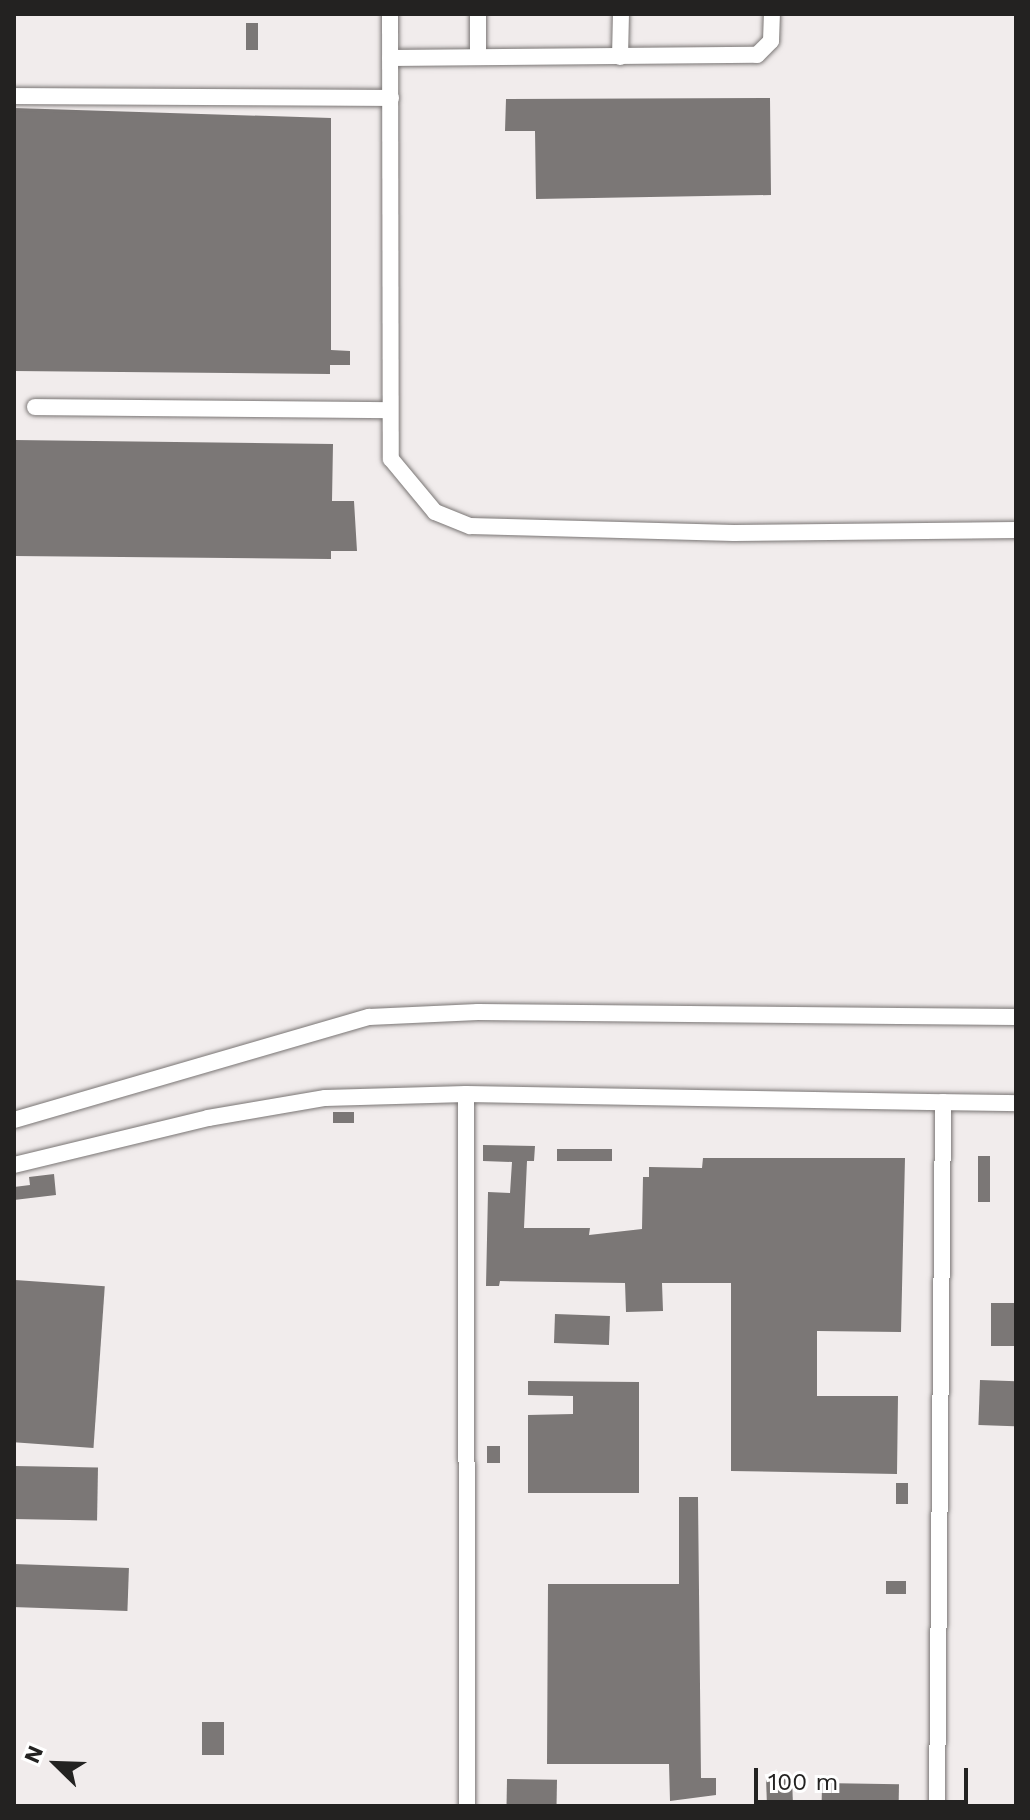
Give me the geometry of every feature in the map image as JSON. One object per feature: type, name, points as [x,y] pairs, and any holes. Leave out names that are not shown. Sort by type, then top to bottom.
[{"type":"street","points":[[390,14],[388,410],[391,459],[410,487],[435,512],[470,526],[734,533],[1016,530]]},
{"type":"street","points":[[478,14],[478,57]]},
{"type":"street","points":[[620,57],[621,14]]},
{"type":"street","points":[[390,58],[757,55],[771,41],[772,14]]},
{"type":"street","points":[[14,96],[391,98]]},
{"type":"street","points":[[35,407],[388,410]]},
{"type":"street","points":[[14,1120],[369,1017],[478,1012],[1016,1017]]},
{"type":"street","points":[[466,1094],[467,1806]]},
{"type":"street","points":[[14,1165],[208,1118],[325,1098],[466,1094],[1016,1103]]},
{"type":"street","points":[[937,1806],[943,1102]]},
{"type":"building","points":[[246,23],[258,23],[258,50],[246,50]]},
{"type":"building","points":[[770,98],[771,195],[536,199],[535,131],[505,131],[506,99]]},
{"type":"building","points":[[14,108],[331,118],[331,350],[350,351],[350,365],[330,365],[330,374],[14,371]]},
{"type":"building","points":[[14,440],[333,444],[332,501],[354,501],[357,551],[331,551],[331,559],[14,556]]},
{"type":"building","points":[[333,1112],[354,1112],[354,1123],[333,1123]]},
{"type":"building","points":[[483,1145],[535,1146],[534,1161],[527,1161],[524,1228],[590,1228],[589,1235],[642,1229],[643,1177],[649,1177],[649,1167],[702,1168],[703,1158],[905,1158],[901,1332],[817,1331],[817,1396],[898,1396],[897,1474],[731,1471],[731,1283],[662,1283],[663,1311],[626,1312],[625,1283],[500,1281],[499,1286],[486,1286],[488,1192],[510,1193],[512,1162],[483,1161]]},
{"type":"building","points":[[557,1149],[612,1149],[612,1161],[557,1161]]},
{"type":"building","points":[[978,1156],[990,1156],[990,1202],[978,1202]]},
{"type":"building","points":[[54,1174],[56,1195],[14,1200],[14,1187],[30,1185],[29,1177]]},
{"type":"building","points":[[15,1280],[105,1286],[93,1448],[14,1442]]},
{"type":"building","points":[[991,1303],[1016,1303],[1016,1346],[991,1346]]},
{"type":"building","points":[[555,1314],[610,1316],[609,1345],[554,1343]]},
{"type":"building","points":[[980,1380],[1016,1381],[1014,1426],[978,1425]]},
{"type":"building","points":[[528,1381],[639,1382],[639,1493],[528,1493],[528,1415],[573,1414],[573,1396],[528,1395]]},
{"type":"building","points":[[487,1446],[500,1446],[500,1463],[487,1463]]},
{"type":"building","points":[[14,1466],[98,1467],[97,1520],[14,1519]]},
{"type":"building","points":[[896,1483],[908,1483],[908,1504],[896,1504]]},
{"type":"building","points":[[679,1497],[698,1497],[701,1778],[716,1778],[716,1795],[670,1801],[669,1764],[547,1764],[548,1584],[679,1584]]},
{"type":"building","points":[[14,1564],[129,1568],[127,1611],[14,1607]]},
{"type":"building","points":[[886,1581],[906,1581],[906,1594],[886,1594]]},
{"type":"building","points":[[202,1722],[224,1722],[224,1755],[202,1755]]},
{"type":"building","points":[[792,1777],[793,1805],[767,1806],[766,1778]]},
{"type":"building","points":[[507,1779],[557,1780],[557,1806],[507,1806]]},
{"type":"building","points":[[822,1783],[899,1784],[899,1806],[822,1805]]}]
